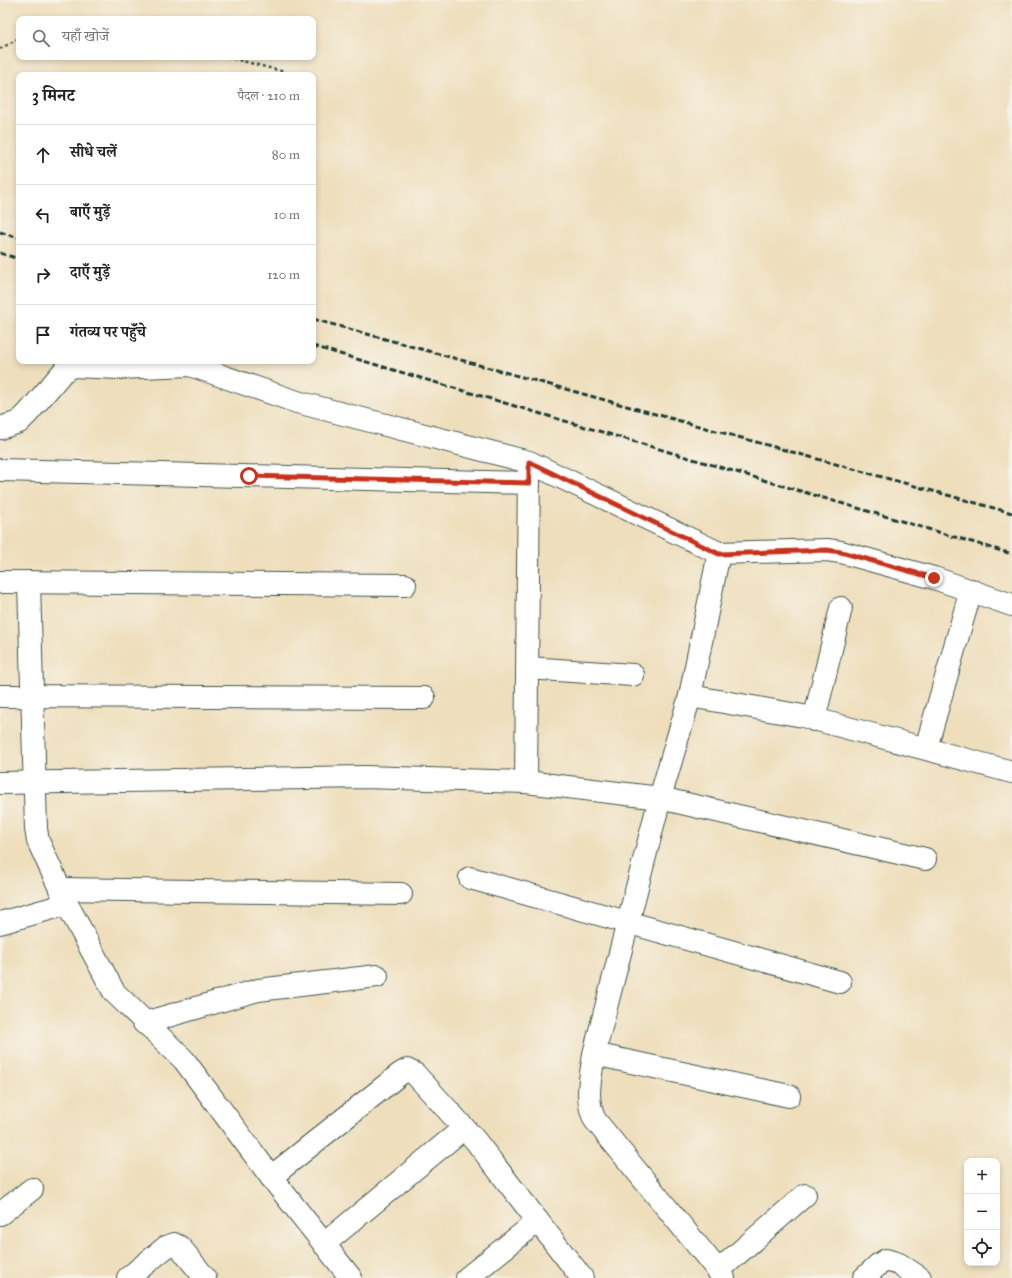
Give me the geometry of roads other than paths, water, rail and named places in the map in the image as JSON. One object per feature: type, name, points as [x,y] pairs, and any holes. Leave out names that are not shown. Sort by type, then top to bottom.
[{"type":"street","points":[[0,428],[19,422],[62,373],[72,366],[119,368],[190,365],[297,402],[529,462],[719,554],[827,550],[841,552],[927,576],[1012,605]]},
{"type":"street","points":[[526,782],[529,462]]},
{"type":"street","points":[[0,470],[529,483]]},
{"type":"street","points":[[719,554],[690,696],[660,798],[594,1054],[589,1091],[590,1108],[595,1120],[721,1274],[805,1195]]},
{"type":"street","points":[[0,582],[405,585]]},
{"type":"street","points":[[30,582],[34,781],[38,840],[64,896],[114,992],[188,1065],[271,1177],[351,1278]]},
{"type":"street","points":[[926,748],[971,590]]},
{"type":"street","points":[[814,720],[841,608]]},
{"type":"street","points":[[527,668],[634,675]]},
{"type":"street","points":[[0,696],[424,698]]},
{"type":"street","points":[[690,696],[814,720],[926,748],[1012,772]]},
{"type":"street","points":[[0,783],[34,781],[365,777],[526,782],[660,798],[925,859]]},
{"type":"street","points":[[470,878],[629,921],[840,982]]},
{"type":"street","points":[[0,923],[64,896],[401,894]]},
{"type":"street","points":[[144,1023],[258,990],[377,976]]},
{"type":"street","points":[[594,1054],[788,1096]]},
{"type":"street","points":[[271,1177],[400,1074],[408,1070],[415,1074],[464,1128],[582,1278]]},
{"type":"street","points":[[324,1244],[464,1128]]},
{"type":"street","points":[[0,1214],[32,1189]]},
{"type":"street","points":[[467,1278],[538,1221]]},
{"type":"street","points":[[128,1278],[166,1247],[174,1244],[180,1247],[205,1278]]},
{"type":"street","points":[[864,1278],[886,1260],[898,1264],[920,1278]]},
{"type":"railway","points":[[0,232],[16,237]]},
{"type":"railway","points":[[0,253],[16,258]]},
{"type":"railway","points":[[316,320],[1012,513]]},
{"type":"railway","points":[[316,347],[1012,554]]}]
